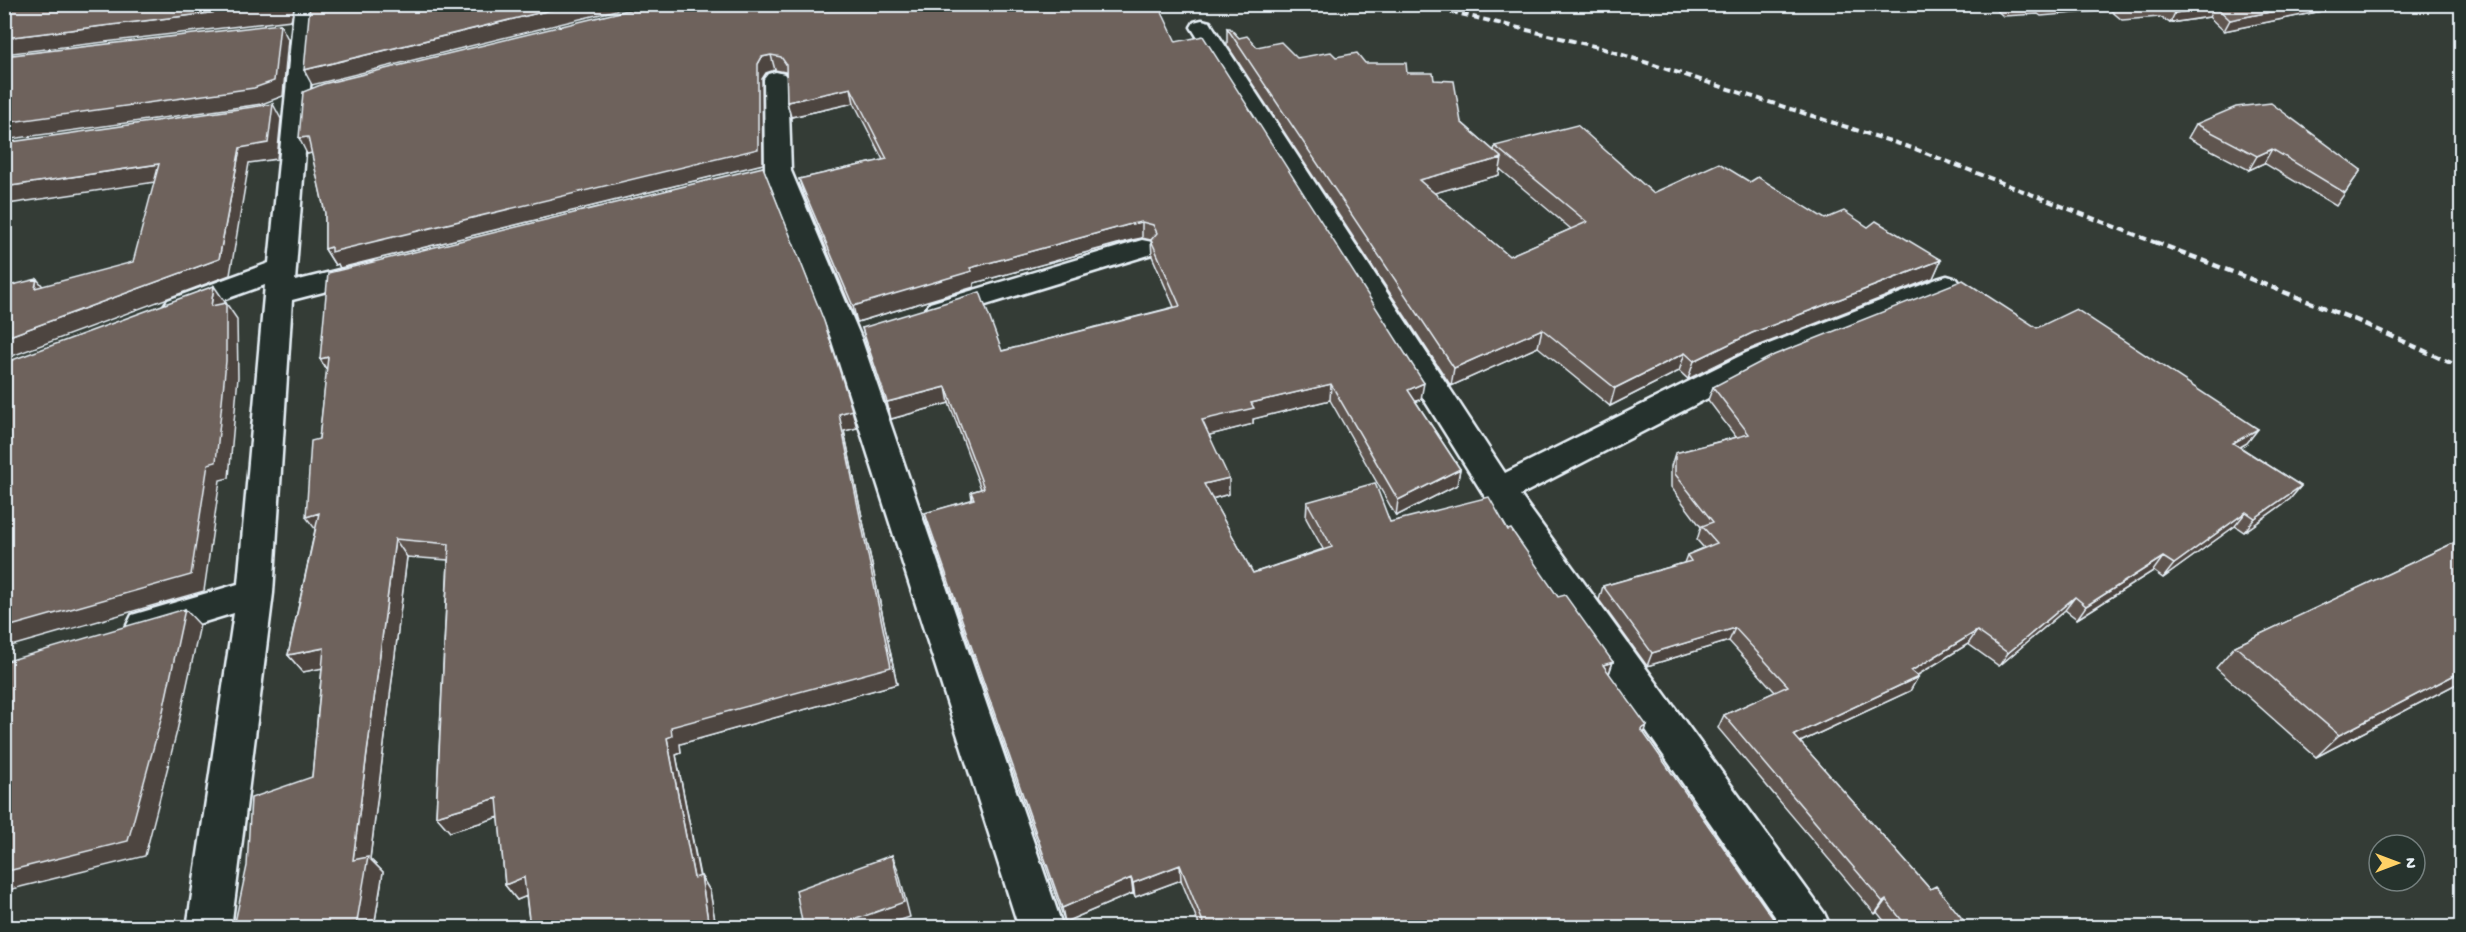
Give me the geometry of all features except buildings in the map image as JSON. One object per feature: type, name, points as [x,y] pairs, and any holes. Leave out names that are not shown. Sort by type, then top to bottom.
[{"type":"street","points":[[209,927],[255,593],[280,281],[299,101],[296,23]]},
{"type":"street","points":[[1202,27],[1499,491],[1809,927]]},
{"type":"street","points":[[776,79],[767,174],[858,335],[1041,927]]},
{"type":"street","points":[[914,318],[1142,248]]},
{"type":"street","points":[[149,318],[280,281],[394,265]]},
{"type":"street","points":[[1499,491],[1757,360],[1947,285]]},
{"type":"street","points":[[118,632],[255,593]]},
{"type":"railway","points":[[1419,4],[1598,47],[1915,149],[2159,244]]},
{"type":"railway","points":[[2155,242],[2356,320],[2462,368]]}]
